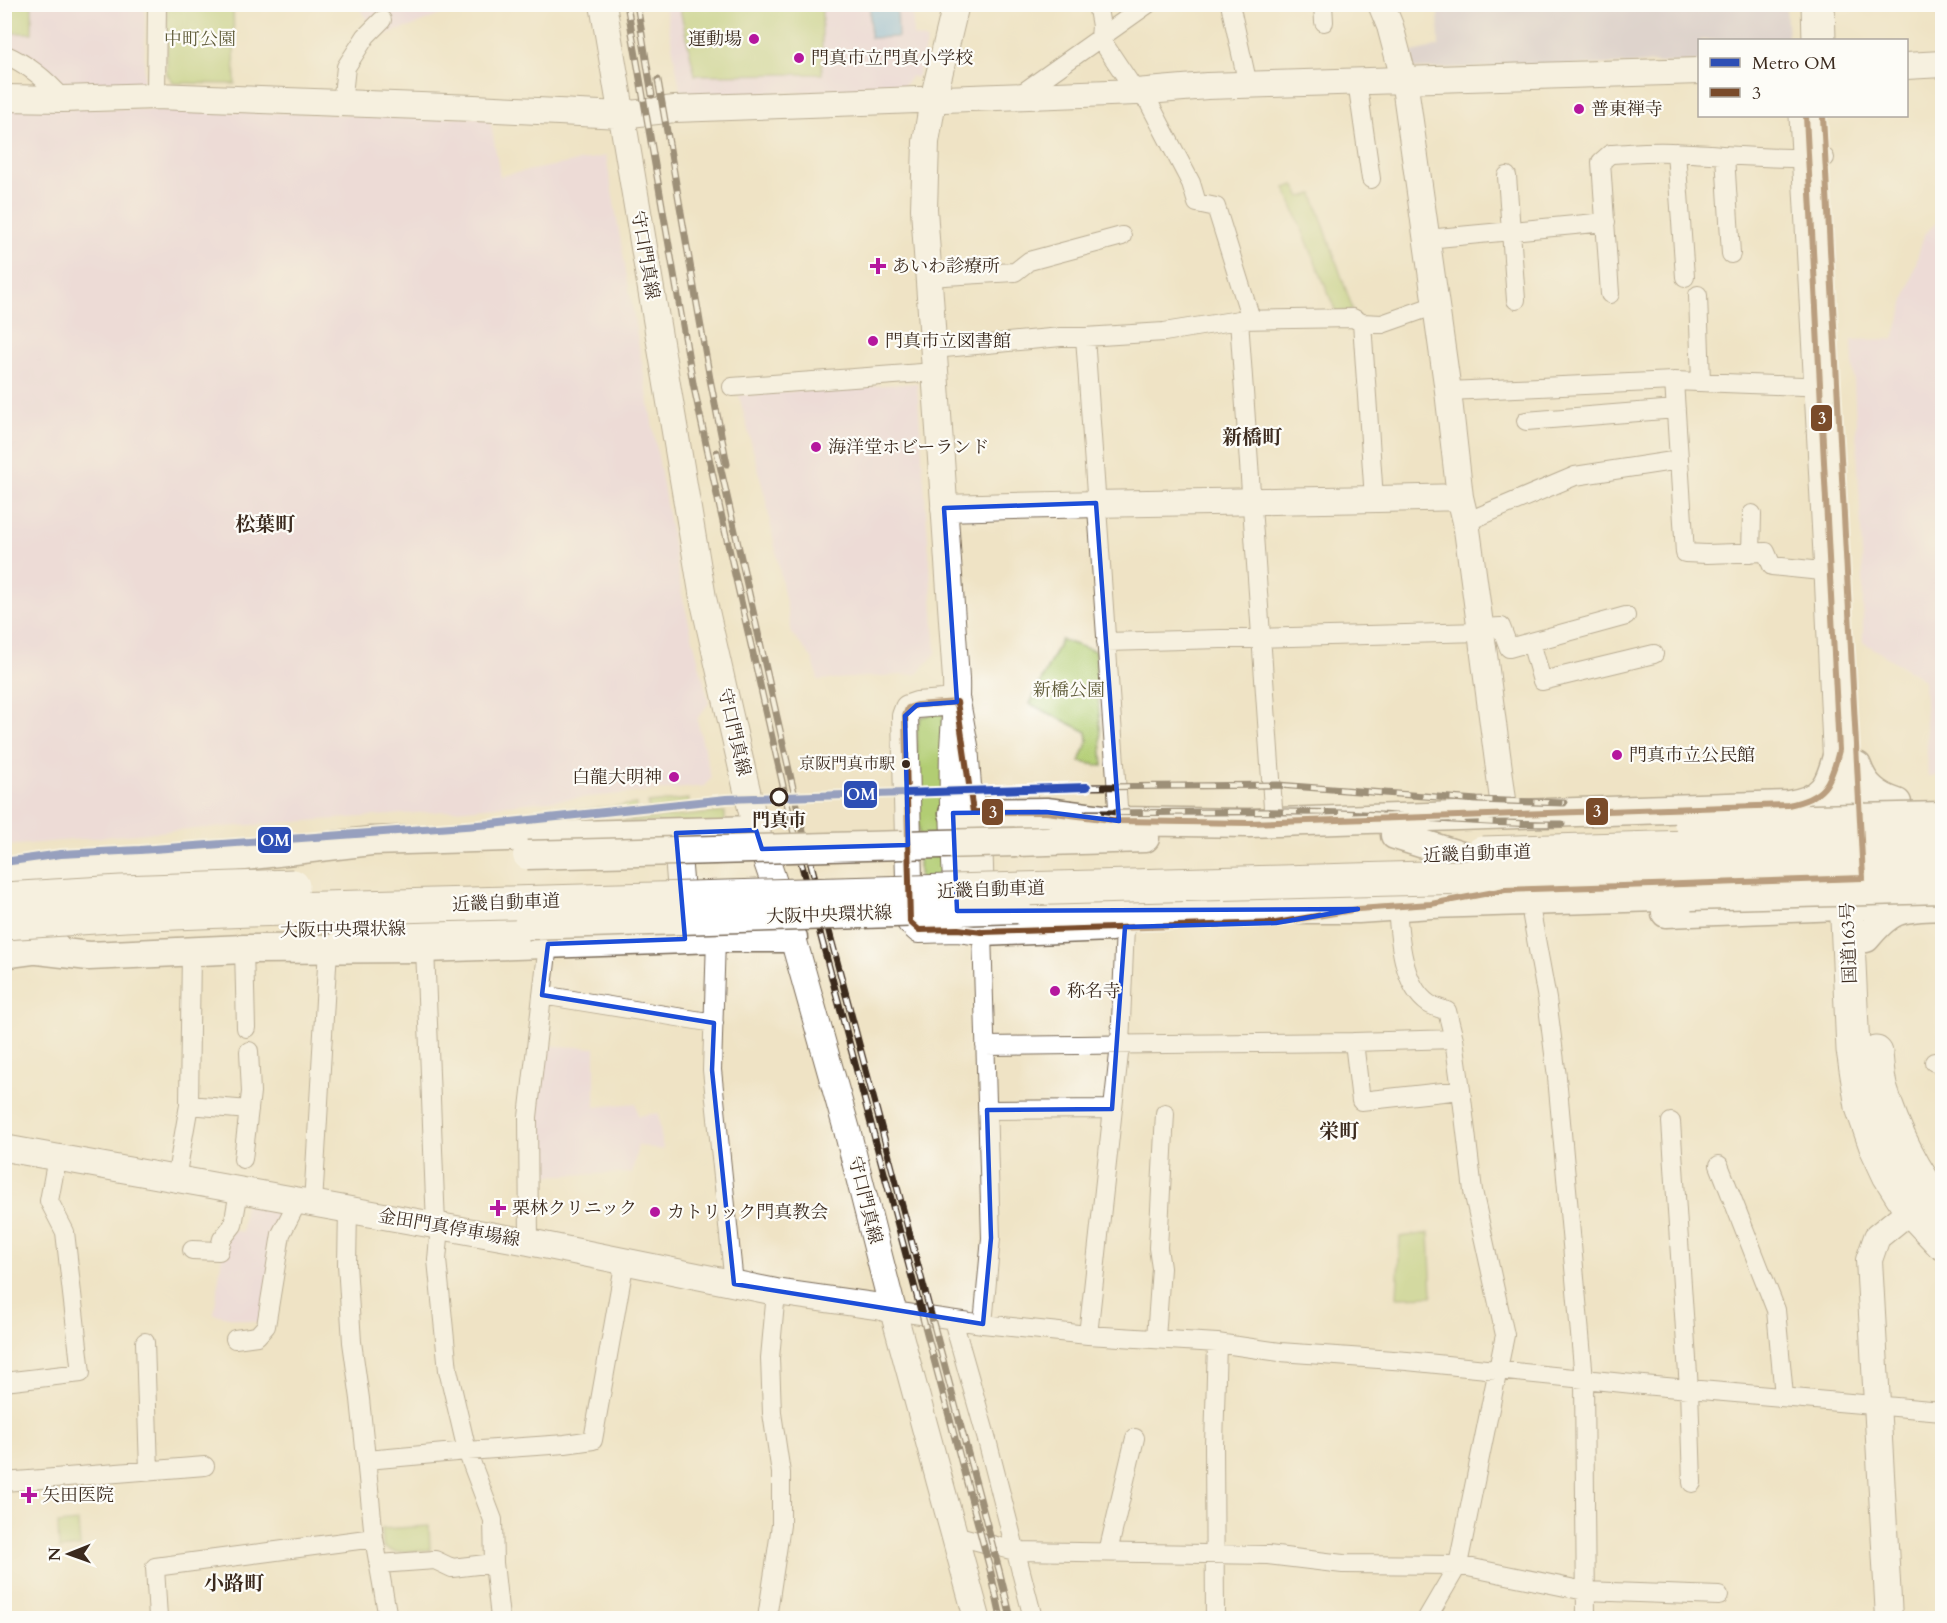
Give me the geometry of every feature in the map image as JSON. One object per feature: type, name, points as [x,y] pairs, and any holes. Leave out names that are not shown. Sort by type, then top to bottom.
[{"type":"highway","points":[[1801,4],[1803,39]]},
{"type":"highway","points":[[1818,4],[1820,39]]},
{"type":"highway","name":"国道163号","points":[[1806,117],[1816,158],[1853,855],[1850,974],[1853,1050],[1862,1107],[1876,1148],[1890,1174],[1928,1203]]},
{"type":"highway","name":"国道163号","points":[[1816,158],[1823,117]]},
{"type":"highway","name":"国道163号","points":[[1828,387],[1831,572],[1848,758]]},
{"type":"highway","name":"近畿自動車道","points":[[4,899],[248,887],[1942,840]]},
{"type":"highway","name":"国道163号","points":[[1853,855],[1866,938],[1880,1089],[1928,1203],[1942,1243]]},
{"type":"highway","name":"近畿自動車道","points":[[4,923],[250,910],[1942,864]]},
{"type":"main road","points":[[963,812],[1046,812],[1119,821],[1269,822],[1801,803],[1825,789],[1848,758],[1868,787],[1881,797],[1897,803],[1942,802]]},
{"type":"main road","points":[[1795,909],[1853,855],[1897,803]]},
{"type":"main road","points":[[177,864],[1147,838],[1381,835],[1688,822],[1942,816]]},
{"type":"main road","points":[[1147,838],[1269,822],[1381,835],[1471,859],[1502,864],[1942,852]]},
{"type":"main road","points":[[4,877],[177,864],[371,841],[756,830]]},
{"type":"main road","points":[[1431,904],[1505,890],[1853,855],[1942,830]]},
{"type":"main road","name":"大阪中央環状線","points":[[4,954],[88,941],[190,933],[538,934],[1017,909],[1358,909],[1431,904],[1942,889]]},
{"type":"main road","points":[[1431,904],[1490,915],[1532,917],[1795,909],[1822,916],[1830,923],[1837,932],[1850,974]]},
{"type":"main road","points":[[1866,938],[1878,923],[1895,911],[1906,907],[1942,906]]},
{"type":"main road","points":[[970,930],[1276,922],[1358,909]]},
{"type":"main road","points":[[38,950],[89,956],[191,951],[425,948],[538,934],[685,939],[793,938]]},
{"type":"street","points":[[156,96],[158,4]]},
{"type":"street","name":"守口門真線","points":[[603,4],[703,598],[756,830],[793,938],[847,1130],[976,1618]]},
{"type":"street","points":[[956,4],[933,100],[926,142],[924,198],[927,277],[957,702],[953,748],[963,812],[979,835],[970,930],[985,1046],[991,1238],[982,1324]]},
{"type":"street","points":[[1097,4],[1101,26],[1100,39],[1136,92],[1148,101],[1191,183],[1197,203],[1216,207],[1245,319],[1269,822]]},
{"type":"street","points":[[1018,96],[1148,4]]},
{"type":"street","points":[[1230,4],[1248,85]]},
{"type":"street","points":[[1381,4],[1390,26],[1404,79],[1448,391],[1460,497],[1466,522],[1481,630],[1504,815]]},
{"type":"street","points":[[342,104],[346,67],[366,36],[382,20]]},
{"type":"street","points":[[4,54],[24,64],[53,87],[63,99]]},
{"type":"street","points":[[1908,66],[1942,64]]},
{"type":"street","points":[[4,98],[156,96],[485,108],[621,116],[675,109],[1136,92],[1404,79],[1698,70]]},
{"type":"street","points":[[1357,81],[1371,179]]},
{"type":"street","points":[[1610,294],[1601,162],[1610,154],[1676,152],[1725,156],[1816,158]]},
{"type":"street","points":[[1676,152],[1685,278]]},
{"type":"street","points":[[1725,156],[1731,254]]},
{"type":"street","points":[[1507,176],[1516,300]]},
{"type":"street","points":[[1427,239],[1606,222]]},
{"type":"street","points":[[927,277],[1015,272],[1029,261],[1122,236]]},
{"type":"street","points":[[1698,295],[1701,382]]},
{"type":"street","points":[[732,387],[934,361],[1061,337],[1164,332],[1245,319],[1353,318],[1362,323],[1382,324],[1436,305]]},
{"type":"street","points":[[1362,323],[1374,499]]},
{"type":"street","points":[[1085,337],[1119,821]]},
{"type":"street","points":[[1448,391],[1674,381],[1828,387]]},
{"type":"street","points":[[1674,381],[1685,553],[1766,552],[1772,566],[1831,572]]},
{"type":"street","points":[[1526,421],[1676,409]]},
{"type":"street","points":[[1466,522],[1575,476],[1680,460]]},
{"type":"street","points":[[944,508],[1460,497]]},
{"type":"street","points":[[1751,553],[1752,514]]},
{"type":"street","points":[[1106,642],[1262,639],[1481,630],[1501,627],[1509,648],[1626,616]]},
{"type":"street","points":[[1531,642],[1542,681],[1654,654]]},
{"type":"street","points":[[957,702],[916,705],[908,708],[905,716],[910,922],[920,930],[970,930]]},
{"type":"street","points":[[676,832],[685,939]]},
{"type":"street","points":[[1397,906],[1398,931],[1407,974],[1416,992],[1430,1005],[1448,1011],[1454,1039],[1473,1191],[1505,1335],[1458,1564],[1427,1618]]},
{"type":"street","points":[[1532,917],[1557,1077],[1584,1379],[1586,1618]]},
{"type":"street","points":[[1088,1335],[1120,1045],[1125,927]]},
{"type":"street","points":[[529,1242],[528,1117],[542,995],[538,934]]},
{"type":"street","points":[[716,938],[712,1070],[734,1284]]},
{"type":"street","points":[[425,948],[438,1226],[437,1260],[446,1353],[451,1387],[467,1451],[493,1520],[494,1563],[500,1618]]},
{"type":"street","points":[[236,1339],[257,1336],[266,1326],[281,1234],[305,1202],[328,949]]},
{"type":"street","points":[[244,950],[246,1029]]},
{"type":"street","points":[[176,1179],[189,1105],[191,951]]},
{"type":"street","points":[[542,995],[714,1023]]},
{"type":"street","points":[[985,1046],[1454,1039]]},
{"type":"street","points":[[1354,1042],[1361,1101],[1461,1090]]},
{"type":"street","points":[[243,1158],[251,1092],[249,1051]]},
{"type":"street","points":[[189,1105],[249,1110]]},
{"type":"street","points":[[987,1110],[1112,1109]]},
{"type":"street","points":[[1156,1338],[1161,1268],[1158,1248],[1165,1113]]},
{"type":"street","points":[[1671,1122],[1689,1389],[1692,1483]]},
{"type":"street","name":"金田門真停車場線","points":[[4,1148],[529,1242],[776,1292],[882,1307],[893,1311]]},
{"type":"street","points":[[4,1382],[81,1373],[65,1232],[49,1201],[57,1158]]},
{"type":"street","points":[[1719,1165],[1776,1310],[1784,1396]]},
{"type":"street","points":[[192,1250],[219,1251],[222,1239],[233,1226],[239,1191]]},
{"type":"street","points":[[1889,1618],[1869,1260],[1877,1237],[1928,1203]]},
{"type":"street","points":[[348,1210],[347,1264],[352,1342],[374,1538],[388,1618]]},
{"type":"street","points":[[367,1460],[593,1440],[625,1260]]},
{"type":"street","points":[[767,1618],[782,1525],[781,1473],[772,1413],[770,1358],[776,1292]]},
{"type":"street","points":[[893,1311],[982,1324],[1088,1335],[1217,1343],[1280,1352],[1942,1411]]},
{"type":"street","points":[[953,1320],[1033,1618]]},
{"type":"street","points":[[145,1342],[148,1470]]},
{"type":"street","points":[[1215,1618],[1217,1343]]},
{"type":"street","points":[[1108,1552],[1136,1438]]},
{"type":"street","points":[[4,1482],[205,1466]]},
{"type":"street","points":[[954,1535],[1015,1551],[1268,1555],[1343,1564],[1458,1564],[1585,1591],[1719,1596]]},
{"type":"street","points":[[158,1618],[155,1567],[374,1538]]},
{"type":"street","points":[[379,1564],[435,1560],[452,1568],[494,1563]]},
{"type":"highlighted area","points":[[1096,503],[1119,821],[1046,812],[953,813],[957,911],[1358,909],[1276,923],[1125,927],[1112,1109],[987,1110],[991,1238],[983,1324],[734,1284],[712,1070],[714,1023],[542,995],[548,944],[685,939],[676,833],[756,830],[762,849],[908,845],[905,716],[917,705],[957,702],[944,508]]},
{"type":"shaded area","points":[[5,5],[145,5],[144,81],[136,89],[63,88],[5,49]]},
{"type":"shaded area","points":[[337,5],[465,5],[410,27],[380,36],[360,9]]},
{"type":"shaded area","name":"門真市立門真小学校","points":[[665,5],[913,5],[913,36],[927,40],[917,78],[911,76],[899,90],[681,95]]},
{"type":"shaded area","points":[[1438,5],[1786,5],[1788,39],[1698,39],[1698,62],[1413,69],[1412,52],[1439,46]]},
{"type":"shaded area","points":[[5,106],[490,118],[500,176],[606,156],[682,595],[709,703],[697,719],[711,778],[705,786],[445,811],[181,830],[5,846]]},
{"type":"shaded area","points":[[1942,217],[1942,779],[1938,776],[1928,776],[1924,680],[1863,642],[1863,573],[1852,340],[1894,339],[1924,235]]},
{"type":"shaded area","points":[[917,383],[936,653],[917,674],[818,680],[813,659],[792,634],[765,496],[739,395]]},
{"type":"shaded area","points":[[540,1045],[595,1048],[595,1107],[636,1103],[638,1116],[658,1113],[663,1150],[638,1145],[632,1173],[529,1176]]},
{"type":"shaded area","points":[[245,1197],[288,1206],[260,1323],[214,1314],[224,1241],[233,1230],[242,1232]]},
{"type":"green space","points":[[5,4],[32,5],[32,33],[5,33]]},
{"type":"green space","name":"中町公園","points":[[167,5],[233,5],[235,84],[174,83],[167,74]]},
{"type":"green space","name":"運動場","points":[[679,5],[822,5],[822,74],[695,75]]},
{"type":"green space","points":[[1294,185],[1301,197],[1313,194],[1353,310],[1336,312],[1285,188]]},
{"type":"green space","name":"新橋公園","points":[[1061,640],[1095,651],[1103,766],[1080,762],[1088,740],[1087,732],[1030,704]]},
{"type":"green space","points":[[943,711],[950,917],[920,916],[917,728],[921,717]]},
{"type":"green space","points":[[689,799],[688,806],[649,810],[648,803]]},
{"type":"green space","points":[[636,804],[637,813],[517,822],[517,817]]},
{"type":"green space","points":[[725,812],[725,824],[614,822]]},
{"type":"green space","points":[[1429,1233],[1432,1296],[1397,1297],[1400,1237]]},
{"type":"green space","points":[[78,1522],[80,1547],[59,1549],[58,1524]]},
{"type":"green space","points":[[429,1526],[430,1550],[394,1552],[383,1547],[382,1529]]},
{"type":"water","points":[[870,5],[897,5],[898,37],[870,38]]},
{"type":"railway","points":[[627,4],[693,383],[797,847],[991,1573],[1001,1618]]},
{"type":"railway","points":[[637,4],[652,95]]},
{"type":"railway","points":[[658,80],[727,464]]},
{"type":"railway","points":[[717,452],[806,845],[1011,1618]]},
{"type":"railway","points":[[1087,787],[1278,785],[1477,800],[1564,803]]},
{"type":"railway","points":[[1087,813],[1311,812],[1562,824]]},
{"type":"metro line","name":"OM","points":[[4,862],[61,854],[492,824],[726,799],[1087,787]]},
{"type":"transit line","name":"3","points":[[1806,117],[1839,750],[1833,772],[1824,788],[1810,798],[1788,805],[1249,823],[1119,821],[1046,812],[973,812],[957,702],[917,705],[908,708],[905,716],[910,922],[919,930],[958,929],[982,932],[1276,923],[1358,909],[1431,904],[1505,890],[1863,878],[1823,117]]},
{"type":"place","name":"運動場","points":[[754,39]]},
{"type":"place","name":"門真市立門真小学校","points":[[799,58]]},
{"type":"place","name":"普東禅寺","points":[[1579,109]]},
{"type":"place","name":"あいわ診療所","points":[[878,266]]},
{"type":"place","name":"門真市立図書館","points":[[873,341]]},
{"type":"place","name":"海洋堂ホビーランド","points":[[816,447]]},
{"type":"place","name":"門真市立公民館","points":[[1617,755]]},
{"type":"place","name":"京阪門真市駅","points":[[906,764]]},
{"type":"place","name":"白龍大明神","points":[[674,777]]},
{"type":"place","name":"門真市","points":[[779,797]]},
{"type":"place","name":"称名寺","points":[[1055,991]]},
{"type":"place","name":"栗林クリニック","points":[[498,1208]]},
{"type":"place","name":"カトリック門真教会","points":[[655,1212]]},
{"type":"place","name":"矢田医院","points":[[29,1495]]},
{"type":"district","name":"新橋町","points":[[1252,437]]},
{"type":"district","name":"松葉町","points":[[265,524]]},
{"type":"district","name":"栄町","points":[[1339,1131]]},
{"type":"district","name":"小路町","points":[[234,1583]]}]
